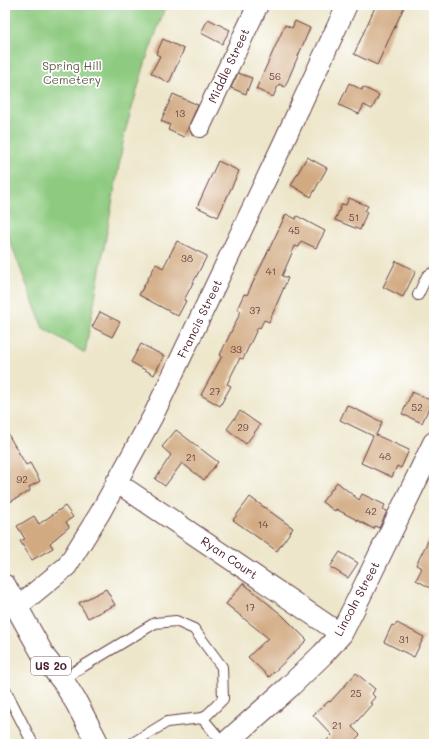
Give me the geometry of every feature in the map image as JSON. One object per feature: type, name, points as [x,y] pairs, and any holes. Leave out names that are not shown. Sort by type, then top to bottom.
[{"type":"main road","name":"Lincoln Street","points":[[224,744],[289,687],[323,654],[340,634],[434,443]]},
{"type":"main road","name":"US 20","points":[[5,586],[45,658],[63,681],[76,702],[98,744]]},
{"type":"street","name":"Middle Street","points":[[200,127],[258,5]]},
{"type":"street","name":"Francis Street","points":[[16,607],[67,566],[92,528],[153,416],[347,5]]},
{"type":"street","name":"Ryan Court","points":[[116,482],[340,634]]},
{"type":"lane","points":[[418,295],[427,276],[434,272]]},
{"type":"lane","points":[[63,681],[77,670],[155,623],[176,621],[194,629],[222,667],[223,699],[203,719]]},
{"type":"lane","points":[[5,689],[33,744]]},
{"type":"lane","points":[[132,744],[167,722],[202,718],[224,744]]},
{"type":"green space","name":"Spring Hill Cemetery","points":[[5,5],[166,5],[146,60],[125,132],[85,353],[43,328],[5,228]]},
{"type":"building","points":[[376,5],[405,5],[377,65],[354,54]]},
{"type":"building","points":[[208,19],[230,30],[222,44],[201,33]]},
{"type":"building","points":[[295,21],[310,28],[285,87],[279,84],[273,97],[256,89],[285,25],[292,28]]},
{"type":"building","points":[[163,39],[184,49],[169,83],[151,73],[160,56],[156,54]]},
{"type":"building","points":[[238,73],[252,78],[246,94],[231,88]]},
{"type":"building","points":[[349,83],[362,90],[363,87],[379,95],[372,109],[364,105],[359,114],[339,105]]},
{"type":"building","points":[[173,94],[198,105],[184,137],[168,130],[170,125],[161,121]]},
{"type":"building","points":[[307,157],[327,168],[311,197],[291,185]]},
{"type":"building","points":[[218,161],[239,171],[218,217],[197,207]]},
{"type":"building","points":[[349,198],[368,206],[365,211],[367,212],[360,230],[335,220],[342,204],[346,205]]},
{"type":"building","points":[[286,214],[296,219],[297,216],[325,231],[316,248],[301,241],[299,247],[295,246],[282,276],[288,278],[269,322],[264,320],[260,328],[258,327],[243,359],[240,358],[227,384],[231,386],[220,406],[201,395],[222,356],[220,355],[241,311],[237,309],[244,294],[247,295]]},
{"type":"building","points":[[177,241],[207,256],[184,300],[186,301],[178,316],[139,295],[156,264],[163,268]]},
{"type":"building","points":[[396,261],[416,271],[403,297],[383,287]]},
{"type":"building","points":[[100,312],[120,322],[112,337],[92,327]]},
{"type":"building","points":[[141,344],[164,356],[154,375],[131,362]]},
{"type":"building","points":[[412,392],[432,401],[422,423],[402,414]]},
{"type":"building","points":[[347,405],[382,422],[376,435],[409,450],[401,468],[397,466],[392,477],[361,463],[373,436],[340,420]]},
{"type":"building","points":[[240,411],[260,425],[246,444],[227,429]]},
{"type":"building","points":[[5,429],[26,465],[30,463],[40,481],[29,487],[30,491],[10,502],[5,494]]},
{"type":"building","points":[[176,430],[218,462],[204,480],[182,463],[165,486],[155,479],[171,455],[162,447]]},
{"type":"building","points":[[337,482],[359,500],[362,494],[385,505],[383,509],[387,511],[379,528],[375,526],[374,529],[336,509],[335,511],[322,502]]},
{"type":"building","points":[[250,497],[293,528],[277,551],[233,520]]},
{"type":"building","points":[[65,506],[73,517],[66,522],[69,527],[50,543],[53,548],[32,560],[20,541],[25,539],[17,526],[34,516],[39,524]]},
{"type":"building","points":[[434,529],[434,590],[416,580],[422,568],[416,565]]},
{"type":"building","points":[[340,552],[358,563],[348,578],[330,567]]},
{"type":"building","points":[[243,583],[282,615],[307,640],[269,677],[248,657],[268,638],[226,604]]},
{"type":"building","points":[[106,589],[115,605],[88,618],[79,603]]},
{"type":"building","points":[[397,623],[424,637],[414,657],[384,642],[392,625],[395,626]]},
{"type":"building","points":[[356,673],[375,689],[372,694],[375,697],[370,703],[372,704],[352,727],[360,735],[351,744],[323,744],[332,735],[313,715],[329,701],[330,702]]}]
